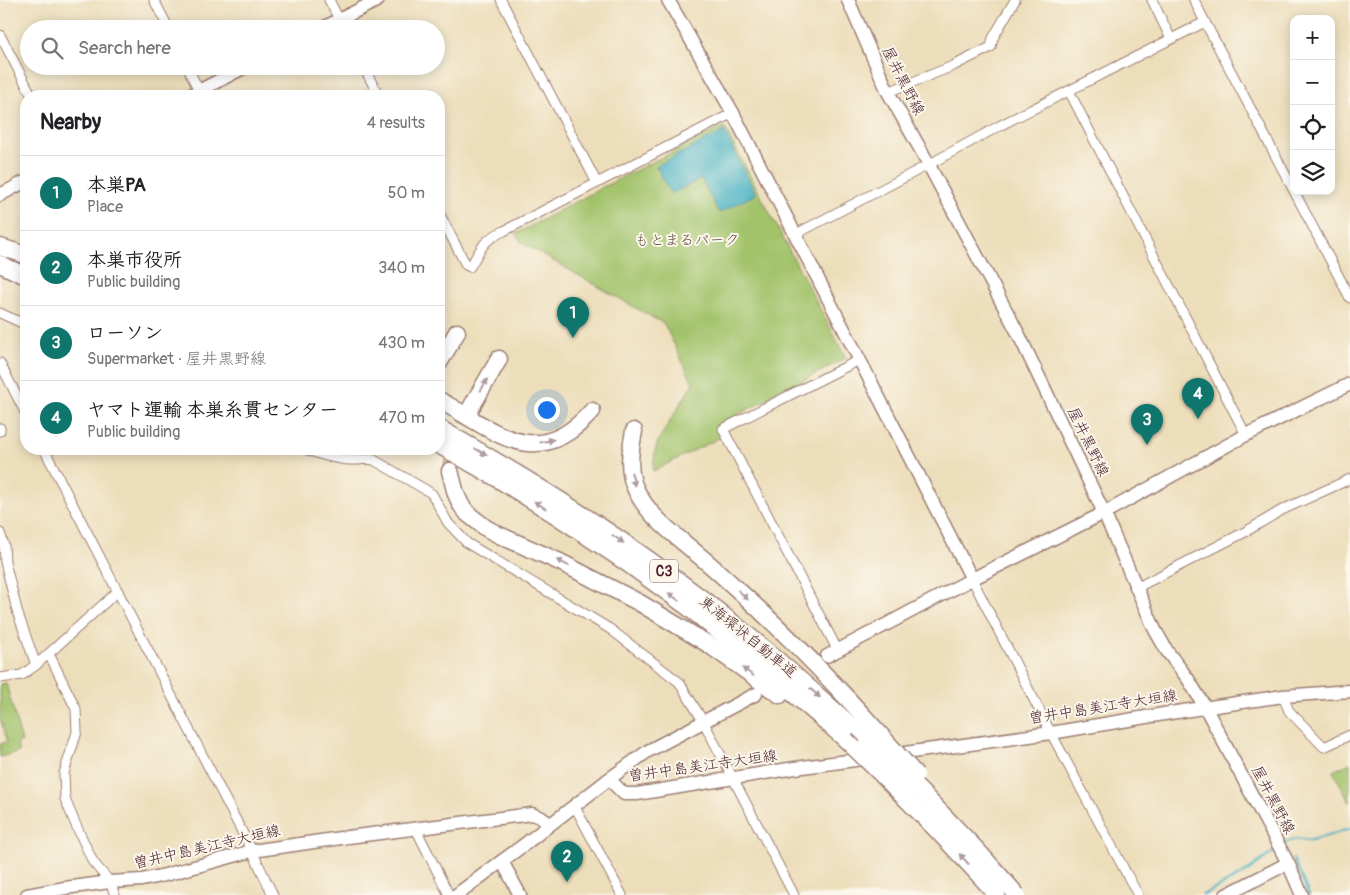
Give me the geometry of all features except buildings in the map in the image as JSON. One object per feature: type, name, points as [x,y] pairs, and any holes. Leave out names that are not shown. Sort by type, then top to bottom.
[{"type":"highway","points":[[0,247],[20,253]]},
{"type":"highway","points":[[0,263],[20,268]]},
{"type":"highway","points":[[0,263],[20,273]]},
{"type":"highway","points":[[445,352],[457,332]]},
{"type":"highway","points":[[469,411],[499,359]]},
{"type":"highway","points":[[445,404],[507,438],[537,443],[563,437],[574,430],[592,411]]},
{"type":"highway","name":"東海環状自動車道","points":[[445,431],[588,518],[662,569],[737,626],[873,737],[921,792],[1018,895]]},
{"type":"highway","points":[[634,431],[630,459],[631,475],[635,489],[654,517],[703,559],[808,656],[873,737]]},
{"type":"highway","name":"東海環状自動車道","points":[[445,448],[494,476],[624,561],[689,608],[756,662],[846,740],[942,835],[997,895]]},
{"type":"highway","points":[[450,471],[456,494],[462,505],[468,514],[481,525],[587,575],[676,624],[708,644],[846,740]]},
{"type":"main road","points":[[347,20],[378,0]]},
{"type":"main road","points":[[668,0],[733,113],[972,579]]},
{"type":"main road","name":"屋井黒野線","points":[[848,0],[888,92],[1019,335],[1104,513],[1161,642],[1188,679],[1205,708],[1288,863],[1302,895]]},
{"type":"main road","points":[[202,90],[230,75]]},
{"type":"main road","points":[[0,195],[20,184]]},
{"type":"main road","points":[[833,654],[972,579],[1104,513],[1246,436],[1350,384]]},
{"type":"main road","name":"曽井中島美江寺大垣線","points":[[27,895],[110,882],[142,880],[252,851],[348,837],[532,814],[550,824],[610,778],[624,794],[637,794],[804,767],[1051,733],[1283,696],[1350,691]]},
{"type":"main road","points":[[610,778],[648,751],[756,694]]},
{"type":"main road","points":[[456,895],[550,824]]},
{"type":"main road","points":[[502,861],[520,895]]},
{"type":"main road","points":[[1226,895],[1288,863]]},
{"type":"street","points":[[154,0],[164,20]]},
{"type":"street","points":[[329,0],[339,20]]},
{"type":"street","points":[[501,0],[597,183]]},
{"type":"street","points":[[888,92],[953,66],[991,47],[993,38],[1015,0]]},
{"type":"street","points":[[1152,0],[1170,39]]},
{"type":"street","points":[[1194,0],[1290,183]]},
{"type":"street","points":[[796,234],[1001,125],[1205,22]]},
{"type":"street","points":[[0,35],[20,73]]},
{"type":"street","points":[[21,75],[29,90]]},
{"type":"street","points":[[189,75],[193,90]]},
{"type":"street","points":[[368,75],[375,90]]},
{"type":"street","points":[[1069,91],[1246,436]]},
{"type":"street","points":[[445,224],[466,265],[470,266],[483,244],[492,236],[733,113]]},
{"type":"street","points":[[1296,195],[1350,298]]},
{"type":"street","points":[[0,313],[20,322]]},
{"type":"street","points":[[833,654],[724,429],[859,360]]},
{"type":"street","points":[[0,363],[20,402]]},
{"type":"street","points":[[47,455],[273,895]]},
{"type":"street","points":[[321,455],[333,458],[357,460],[366,458],[374,460],[426,490],[432,494],[448,523],[467,543],[610,629],[679,682],[703,721],[794,895]]},
{"type":"street","points":[[1136,588],[1245,532],[1282,510],[1350,479]]},
{"type":"street","points":[[0,533],[4,545],[4,562],[18,614],[36,666]]},
{"type":"street","points":[[972,579],[1051,733],[1138,895]]},
{"type":"street","points":[[0,678],[22,674],[36,666],[118,591]]},
{"type":"street","points":[[50,654],[76,709],[77,732],[64,773],[65,799],[93,862],[110,882],[115,895]]},
{"type":"street","points":[[1283,696],[1289,711],[1324,747],[1350,735]]},
{"type":"street","points":[[574,805],[622,895]]},
{"type":"street","points":[[416,829],[449,895]]},
{"type":"green space","name":"もとまるパーク","points":[[724,126],[846,358],[718,425],[723,436],[653,471],[658,441],[693,383],[664,324],[522,243],[516,234],[601,188]]},
{"type":"green space","points":[[6,683],[22,742],[17,743],[19,752],[0,757],[0,744],[7,742],[0,718],[0,684]]},
{"type":"green space","points":[[1350,763],[1350,803],[1333,771]]},
{"type":"green space","points":[[1277,794],[1284,809],[1269,817],[1262,802]]},
{"type":"water","points":[[724,131],[756,194],[719,213],[701,179],[671,194],[656,166]]},
{"type":"waterway","points":[[1285,845],[1284,843],[1295,839],[1309,841],[1350,829]]},
{"type":"waterway","points":[[1203,895],[1243,874],[1275,851]]},
{"type":"waterway","points":[[1293,859],[1309,895]]},
{"type":"tunnel","points":[[450,471],[456,440],[469,411]]},
{"type":"place","name":"本巣PA","points":[[573,338]]},
{"type":"place","name":"ヤマト運輸 本巣糸貫センター","points":[[1198,419]]},
{"type":"place","name":"ローソン","points":[[1147,445]]},
{"type":"place","name":"本巣市役所","points":[[567,882]]}]
